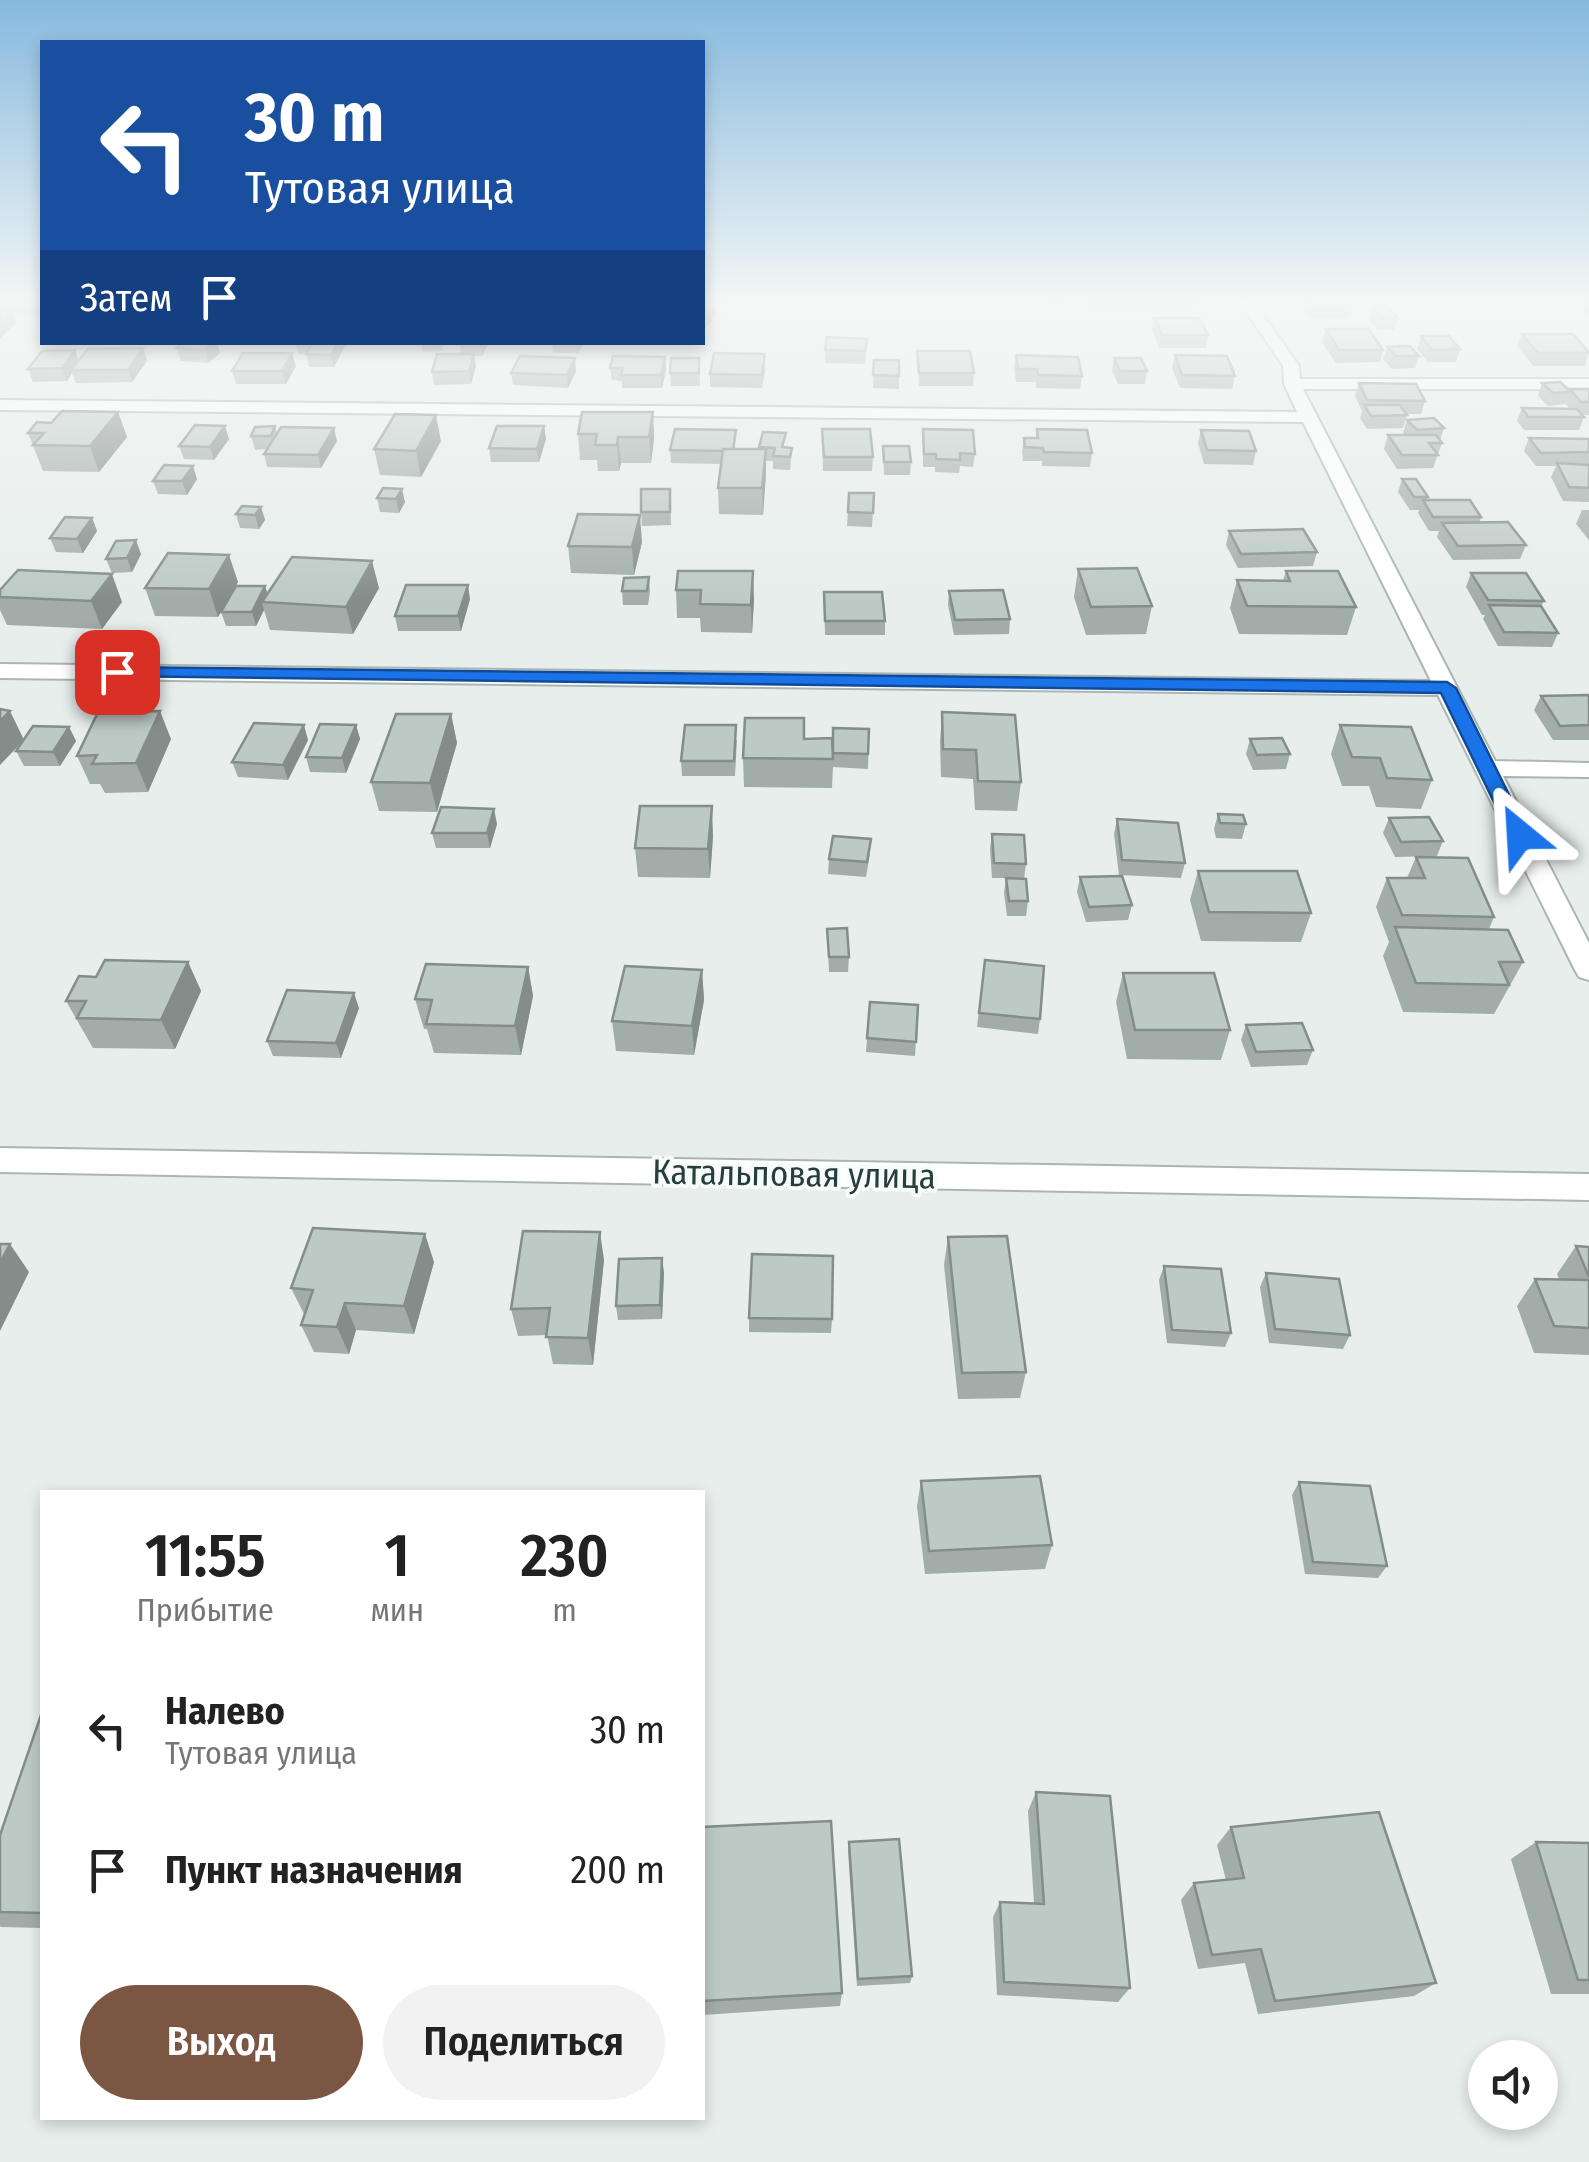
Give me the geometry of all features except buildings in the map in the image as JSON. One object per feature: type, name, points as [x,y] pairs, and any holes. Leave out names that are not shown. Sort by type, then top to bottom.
[{"type":"street","points":[[1302,402],[1589,970]]},
{"type":"street","points":[[0,405],[1311,417]]},
{"type":"street","points":[[0,671],[1447,688]]},
{"type":"street","points":[[1485,768],[1589,770]]},
{"type":"street","name":"Катальповая улица","points":[[0,1160],[1589,1188]]},
{"type":"route","points":[[117,672],[1447,688],[1520,835]]}]
